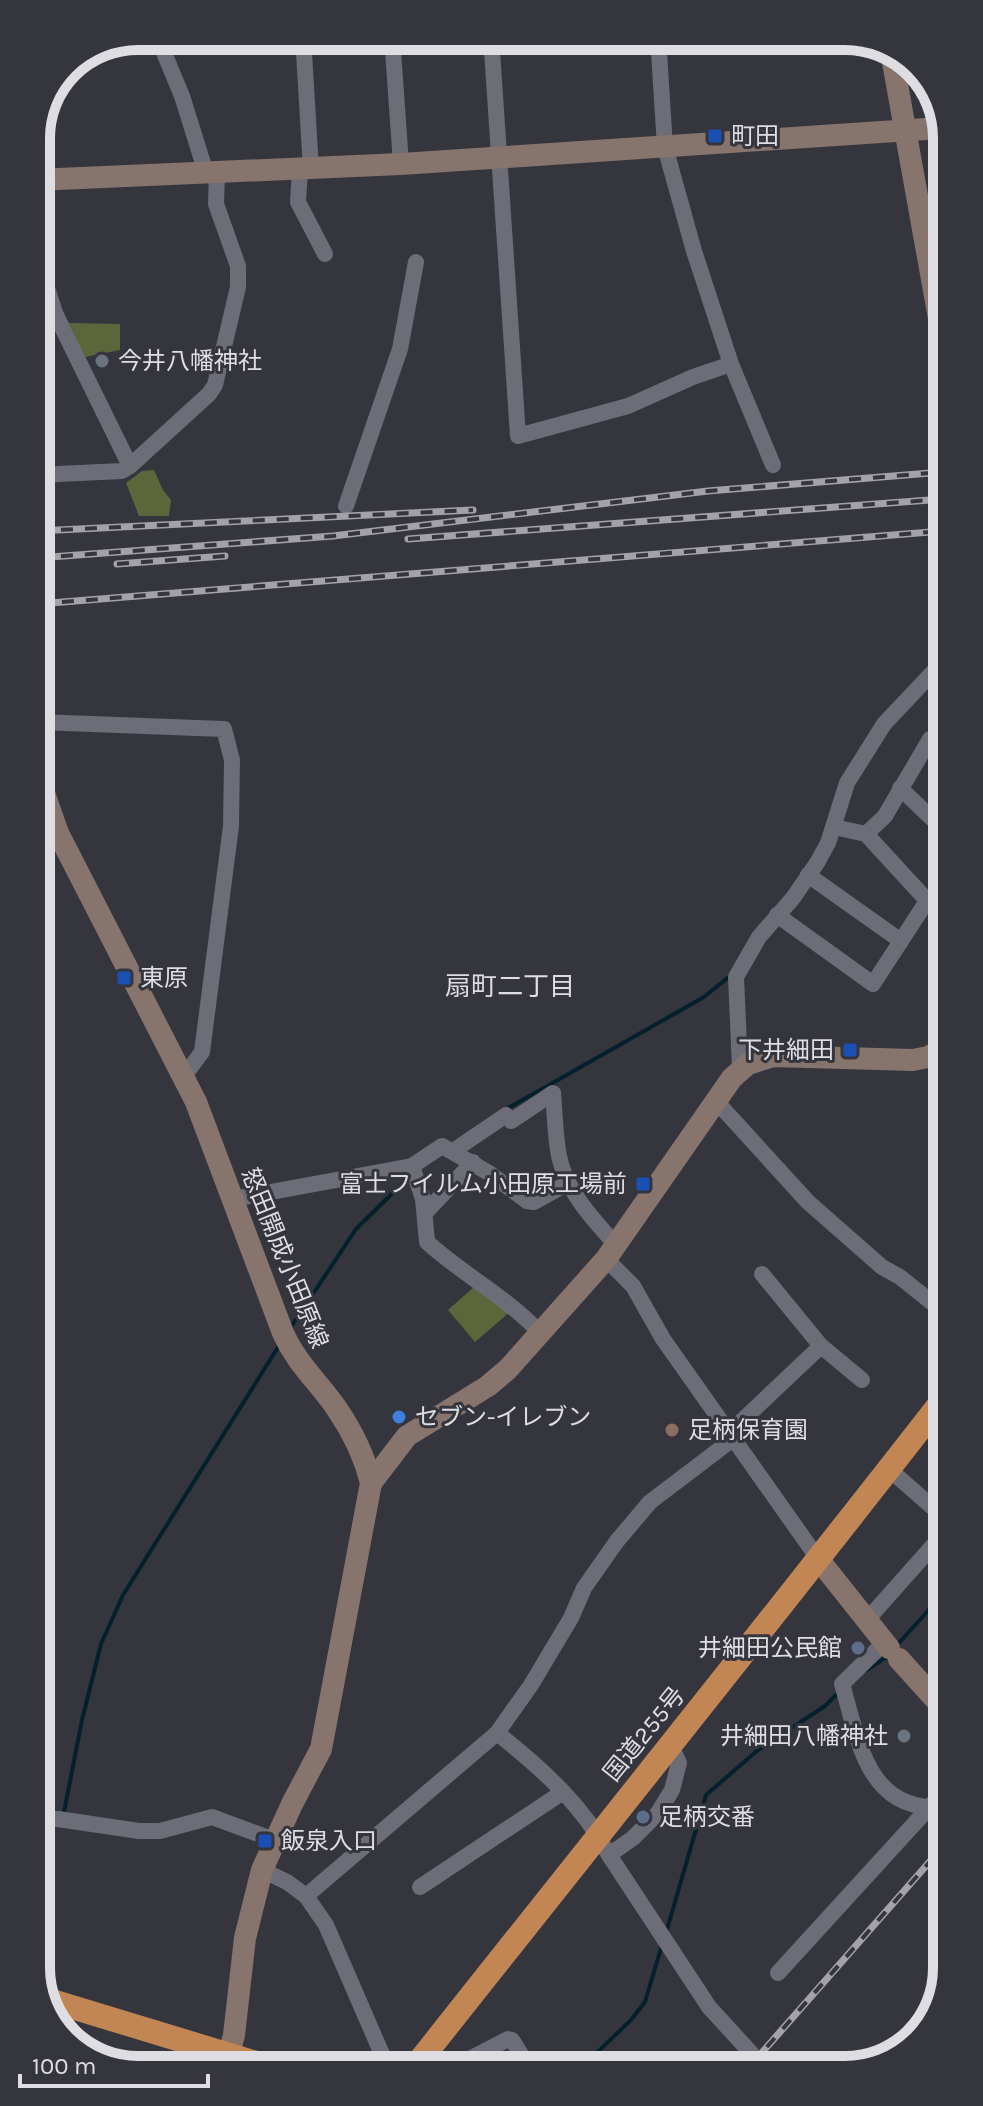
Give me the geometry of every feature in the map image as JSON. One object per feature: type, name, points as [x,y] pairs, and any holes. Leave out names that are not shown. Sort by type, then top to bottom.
[{"type":"highway","name":"国道255号","points":[[423,2056],[604,1845],[670,1744],[933,1413]]},
{"type":"highway","points":[[58,2003],[210,2056]]},
{"type":"street","points":[[50,474],[122,471],[209,394],[215,385],[238,287],[238,266],[216,204],[212,173],[163,50]]},
{"type":"street","points":[[303,50],[305,169],[298,202],[325,254]]},
{"type":"street","points":[[393,50],[401,164]]},
{"type":"street","points":[[492,50],[518,436],[628,406],[731,364]]},
{"type":"street","points":[[659,50],[665,147],[694,251],[731,364],[773,465]]},
{"type":"street","points":[[893,65],[933,285]]},
{"type":"street","points":[[50,179],[401,164],[932,128]]},
{"type":"street","points":[[346,506],[400,349],[416,262]]},
{"type":"street","points":[[50,297],[130,466]]},
{"type":"street","points":[[740,1069],[736,977],[759,937],[808,875],[828,843],[847,783],[884,724],[933,672]]},
{"type":"street","points":[[50,722],[224,729],[232,760],[231,826],[202,1052],[184,1076]]},
{"type":"street","points":[[866,834],[885,816],[930,739]]},
{"type":"street","points":[[900,788],[933,820]]},
{"type":"street","name":"怒田開成小田原線","points":[[50,810],[58,833],[196,1102],[285,1338],[298,1363],[337,1409],[367,1467],[371,1483]]},
{"type":"street","points":[[834,827],[866,834],[933,907]]},
{"type":"street","points":[[808,875],[901,941]]},
{"type":"street","points":[[777,915],[873,984],[927,901]]},
{"type":"street","points":[[229,2056],[234,2035],[245,1938],[262,1870],[321,1749],[371,1483],[407,1436],[488,1386],[508,1369],[611,1252],[715,1100],[740,1069],[756,1060],[773,1056],[913,1060],[933,1054]]},
{"type":"street","points":[[233,1199],[414,1172],[448,1148],[506,1115],[511,1121],[553,1093],[559,1157],[568,1183],[591,1216],[663,1339],[819,1560],[866,1621],[933,1696]]},
{"type":"street","points":[[715,1100],[808,1202],[882,1267],[933,1303]]},
{"type":"street","points":[[448,1148],[527,1201],[534,1202],[568,1183]]},
{"type":"street","points":[[426,1212],[473,1162]]},
{"type":"street","points":[[414,1172],[426,1212],[427,1242],[467,1276],[520,1311],[540,1333]]},
{"type":"street","points":[[762,1274],[821,1346],[862,1380]]},
{"type":"street","points":[[306,1896],[497,1733],[539,1672],[571,1618],[584,1588],[617,1541],[650,1502],[731,1436],[821,1346]]},
{"type":"street","points":[[890,1470],[933,1508]]},
{"type":"street","points":[[866,1621],[933,1546]]},
{"type":"street","points":[[891,1650],[844,1690],[864,1757],[879,1782],[902,1803],[930,1807]]},
{"type":"street","points":[[930,1693],[933,1690]]},
{"type":"street","points":[[497,1733],[563,1792],[604,1845],[709,2007],[754,2056]]},
{"type":"street","points":[[604,1845],[633,1838],[658,1813],[672,1790],[679,1763],[670,1744]]},
{"type":"street","points":[[420,1887],[563,1792]]},
{"type":"street","points":[[778,1973],[933,1804]]},
{"type":"street","points":[[50,1819],[160,1831],[212,1817],[274,1840]]},
{"type":"street","points":[[262,1870],[306,1896],[326,1925],[383,2056]]},
{"type":"street","points":[[475,2056],[508,2039],[512,2040],[522,2056]]},
{"type":"green space","points":[[69,323],[120,324],[120,350],[85,357]]},
{"type":"green space","points":[[154,470],[171,500],[169,516],[139,516],[126,483],[142,471]]},
{"type":"green space","points":[[475,1286],[512,1310],[475,1342],[448,1310]]},
{"type":"waterway","points":[[505,1110],[704,997],[730,976]]},
{"type":"waterway","points":[[289,1330],[356,1229],[412,1174]]},
{"type":"waterway","points":[[64,1812],[101,1644],[123,1595],[280,1344]]},
{"type":"waterway","points":[[897,1645],[933,1605]]},
{"type":"waterway","points":[[867,1670],[889,1655]]},
{"type":"waterway","points":[[666,1933],[706,1795],[758,1750],[825,1706],[838,1693]]},
{"type":"waterway","points":[[593,2056],[645,2002],[662,1945]]},
{"type":"railway","points":[[50,557],[333,536],[708,491],[933,473]]},
{"type":"railway","points":[[408,539],[933,500]]},
{"type":"railway","points":[[50,530],[473,510]]},
{"type":"railway","points":[[50,603],[933,532]]},
{"type":"railway","points":[[117,564],[225,556]]},
{"type":"railway","points":[[759,2056],[933,1858]]},
{"type":"place","name":"町田","points":[[715,136]]},
{"type":"place","name":"今井八幡神社","points":[[102,361]]},
{"type":"place","name":"東原","points":[[124,978]]},
{"type":"place","name":"下井細田","points":[[850,1050]]},
{"type":"place","name":"富士フイルム小田原工場前","points":[[643,1184]]},
{"type":"place","name":"セブン-イレブン","points":[[399,1417]]},
{"type":"place","name":"足柄保育園","points":[[672,1430]]},
{"type":"place","name":"井細田公民館","points":[[858,1648]]},
{"type":"place","name":"井細田八幡神社","points":[[904,1736]]},
{"type":"place","name":"足柄交番","points":[[643,1817]]},
{"type":"place","name":"飯泉入口","points":[[265,1841]]},
{"type":"district","name":"扇町二丁目","points":[[510,986]]}]
